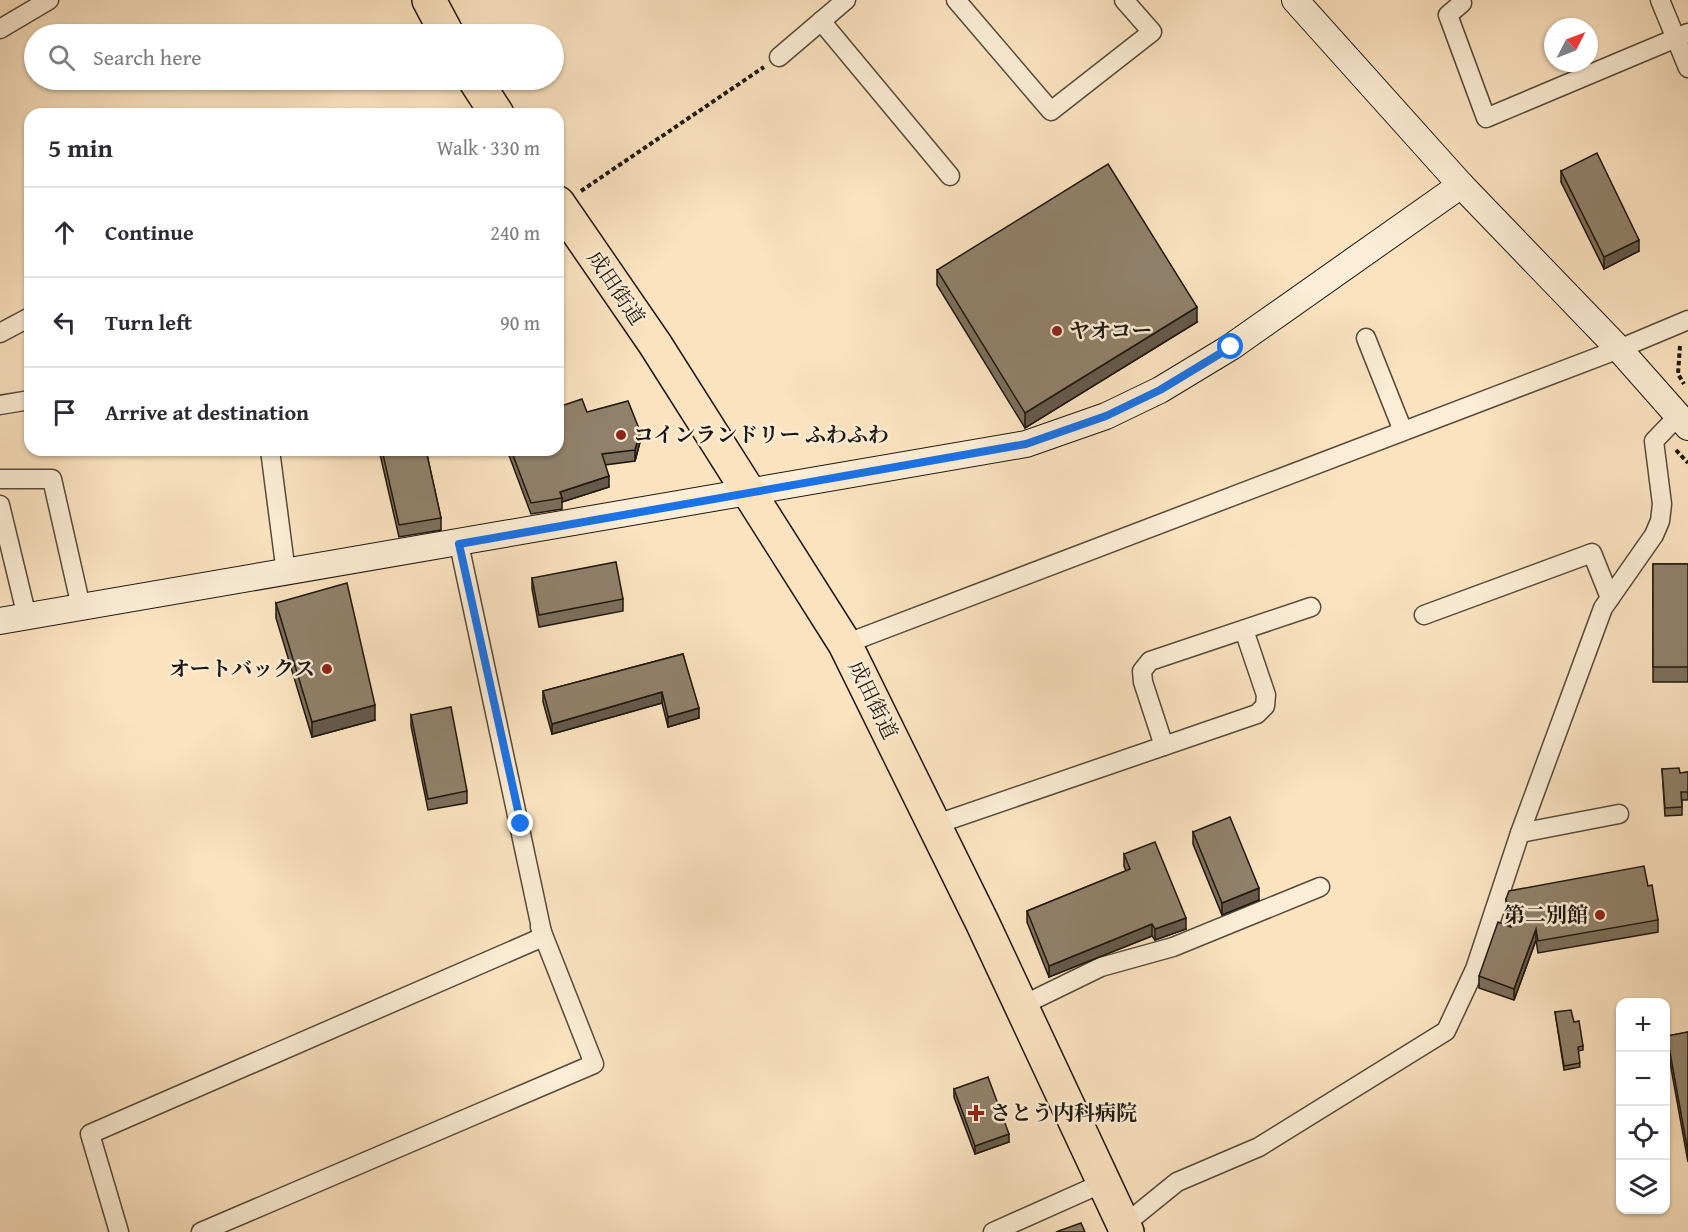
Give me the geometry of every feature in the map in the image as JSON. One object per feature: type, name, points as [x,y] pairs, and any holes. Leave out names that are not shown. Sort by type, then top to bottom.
[{"type":"highway","points":[[429,0],[442,24]]},
{"type":"highway","points":[[481,90],[493,108]]},
{"type":"highway","name":"成田街道","points":[[564,211],[655,344],[845,644],[1022,1006],[1126,1228]]},
{"type":"street","points":[[0,28],[49,0]]},
{"type":"street","points":[[779,57],[846,0]]},
{"type":"street","points":[[956,0],[1051,111],[1152,32],[1124,0]]},
{"type":"street","points":[[1126,1228],[1177,1182],[1276,1137],[1446,1031],[1475,969],[1520,833],[1595,629],[1610,598],[1654,535],[1660,521],[1662,504],[1654,441],[1683,421],[1619,349],[1461,185],[1295,0]]},
{"type":"street","points":[[1660,0],[1682,36],[1688,68]]},
{"type":"street","points":[[1464,1],[1448,15],[1486,118],[1682,36]]},
{"type":"street","points":[[821,21],[950,176]]},
{"type":"street","points":[[0,621],[459,544],[1026,444],[1106,416],[1160,390],[1231,347],[1461,185]]},
{"type":"street","points":[[0,333],[24,320]]},
{"type":"street","points":[[845,644],[1619,349],[1688,320]]},
{"type":"street","points":[[1366,338],[1403,431]]},
{"type":"street","points":[[0,405],[24,401]]},
{"type":"street","points":[[271,456],[286,573]]},
{"type":"street","points":[[0,479],[52,479],[81,607]]},
{"type":"street","points":[[0,505],[27,617]]},
{"type":"street","points":[[201,1232],[234,1226],[594,1064],[543,937],[506,794],[459,544]]},
{"type":"street","points":[[1424,615],[1592,554],[1610,598]]},
{"type":"street","points":[[1164,746],[1143,682],[1142,671],[1150,661],[1311,607]]},
{"type":"street","points":[[934,825],[1257,714],[1265,706],[1266,695],[1244,630]]},
{"type":"street","points":[[1520,833],[1619,814]]},
{"type":"street","points":[[1022,1006],[1101,967],[1173,947],[1320,887]]},
{"type":"street","points":[[119,1232],[90,1134],[543,937]]},
{"type":"street","points":[[993,1232],[1105,1182]]},
{"type":"path","points":[[564,201],[779,57]]},
{"type":"path","points":[[1681,343],[1677,363],[1678,374],[1688,388]]},
{"type":"path","points":[[1676,450],[1688,463]]},
{"type":"building","points":[[1597,153],[1639,240],[1604,257],[1561,171]]},
{"type":"building","points":[[1108,164],[1197,307],[1025,413],[937,270]]},
{"type":"building","points":[[582,399],[587,412],[628,401],[640,431],[635,450],[602,454],[609,476],[560,492],[562,498],[531,503],[513,456],[564,456],[564,405]]},
{"type":"building","points":[[383,456],[427,456],[441,518],[399,525]]},
{"type":"building","points":[[616,562],[623,599],[539,615],[532,578]]},
{"type":"building","points":[[1653,564],[1688,564],[1688,667],[1653,667]]},
{"type":"building","name":"オートバックス","points":[[347,583],[375,705],[312,722],[276,603]]},
{"type":"building","points":[[683,654],[699,708],[668,717],[662,692],[552,724],[543,691]]},
{"type":"building","points":[[451,707],[467,791],[428,799],[411,715]]},
{"type":"building","points":[[1679,768],[1680,773],[1688,772],[1688,792],[1681,792],[1682,807],[1665,808],[1662,769]]},
{"type":"building","points":[[1230,817],[1259,888],[1222,903],[1193,832]]},
{"type":"building","points":[[1155,842],[1186,918],[1155,929],[1152,924],[1049,966],[1027,911],[1130,869],[1124,854]]},
{"type":"building","points":[[1644,866],[1648,886],[1652,885],[1658,920],[1538,941],[1536,929],[1514,989],[1479,976],[1498,922],[1511,927],[1506,899],[1509,891]]},
{"type":"building","points":[[1571,1010],[1574,1022],[1579,1021],[1583,1046],[1578,1047],[1580,1063],[1564,1066],[1555,1012]]},
{"type":"building","points":[[1688,1032],[1688,1152],[1670,1053],[1670,1035]]},
{"type":"building","points":[[988,1077],[1009,1134],[975,1146],[954,1089]]},
{"type":"building","points":[[1081,1223],[1085,1232],[1056,1232]]},
{"type":"place","name":"ヤオコー","points":[[1057,331]]},
{"type":"place","name":"コインランドリー ふわふわ","points":[[621,435]]},
{"type":"place","name":"オートバックス","points":[[327,669]]},
{"type":"place","name":"第二別館","points":[[1600,915]]},
{"type":"place","name":"さとう内科病院","points":[[976,1113]]},
{"type":"route","points":[[521,824],[459,544],[1026,444],[1106,416],[1160,390],[1231,347]]}]
